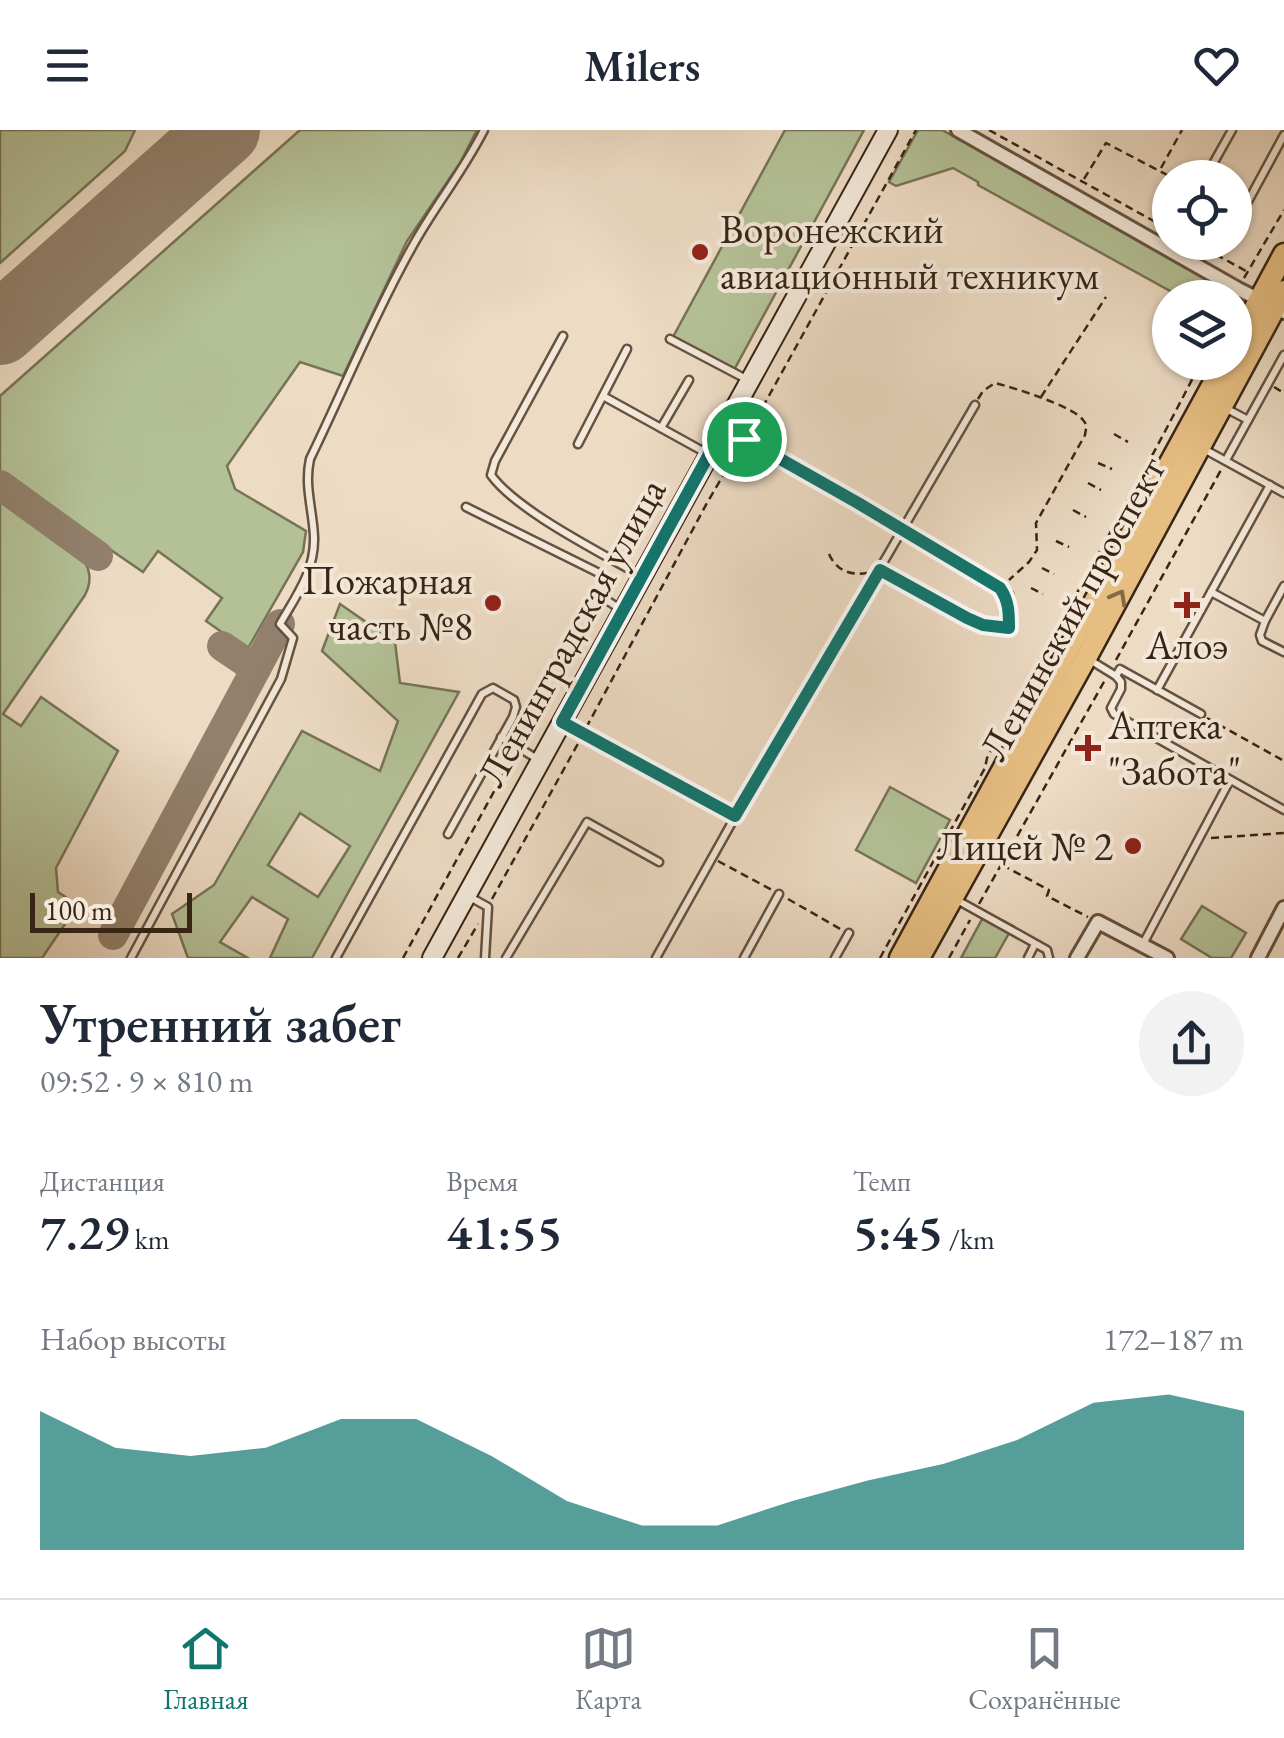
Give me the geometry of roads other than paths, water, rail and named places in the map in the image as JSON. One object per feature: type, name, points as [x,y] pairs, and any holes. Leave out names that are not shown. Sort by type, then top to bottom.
[{"type":"main road","name":"Ленинградская улица","points":[[432,958],[888,130]]},
{"type":"main road","name":"Ленинский проспект","points":[[918,958],[1086,658],[1276,303],[1284,254]]},
{"type":"main road","name":"Ленинский проспект","points":[[1252,327],[1276,303]]},
{"type":"main road","name":"Ленинский проспект","points":[[900,958],[1215,380]]},
{"type":"street","points":[[958,130],[1152,235]]},
{"type":"street","points":[[1193,260],[1238,289],[1276,303]]},
{"type":"street","points":[[724,427],[1000,588],[1006,596],[1009,628]]},
{"type":"street","points":[[1258,958],[1284,908]]},
{"type":"street","points":[[1077,958],[1098,922],[1167,958]]},
{"type":"lane","points":[[131,958],[281,680],[293,638],[280,624],[309,573],[313,556],[306,476],[310,459],[403,264],[484,130]]},
{"type":"lane","points":[[1215,160],[1232,130]]},
{"type":"lane","points":[[1252,194],[1284,135]]},
{"type":"lane","points":[[563,336],[491,475],[500,488],[554,525],[642,577]]},
{"type":"lane","points":[[670,340],[750,381]]},
{"type":"lane","points":[[578,444],[627,349]]},
{"type":"lane","points":[[1226,460],[1284,354]]},
{"type":"lane","points":[[661,428],[689,380]]},
{"type":"lane","points":[[603,396],[709,455]]},
{"type":"lane","points":[[656,958],[975,405]]},
{"type":"lane","points":[[1222,406],[1248,420]]},
{"type":"lane","points":[[1200,448],[1284,493]]},
{"type":"lane","points":[[1157,690],[1270,485]]},
{"type":"lane","points":[[466,507],[605,576],[602,597],[623,610]]},
{"type":"lane","points":[[1284,586],[1260,634],[1262,641],[1284,652]]},
{"type":"lane","points":[[1211,592],[1265,620]]},
{"type":"lane","points":[[1086,658],[1121,682],[1111,708],[1114,714],[1284,810]]},
{"type":"lane","points":[[1113,674],[1120,669],[1201,714]]},
{"type":"lane","points":[[336,958],[486,690],[493,688],[514,700],[516,707],[448,834]]},
{"type":"lane","points":[[562,722],[735,816]]},
{"type":"lane","points":[[501,738],[540,761]]},
{"type":"lane","points":[[1143,945],[1230,780]]},
{"type":"lane","points":[[506,958],[587,822],[659,862]]},
{"type":"lane","points":[[744,958],[779,894]]},
{"type":"lane","points":[[466,895],[488,907],[485,958]]},
{"type":"lane","points":[[951,897],[1047,950],[1049,958]]},
{"type":"lane","points":[[835,958],[849,933]]},
{"type":"lane","points":[[1028,958],[1035,944]]},
{"type":"place","name":"Воронежский авиационный техникум","points":[[700,252]]},
{"type":"place","name":"Пожарная часть №8","points":[[493,603]]},
{"type":"place","name":"Алоэ","points":[[1187,605]]},
{"type":"place","name":"Аптека \"Забота\"","points":[[1088,748]]},
{"type":"place","name":"Лицей № 2","points":[[1133,846]]}]
